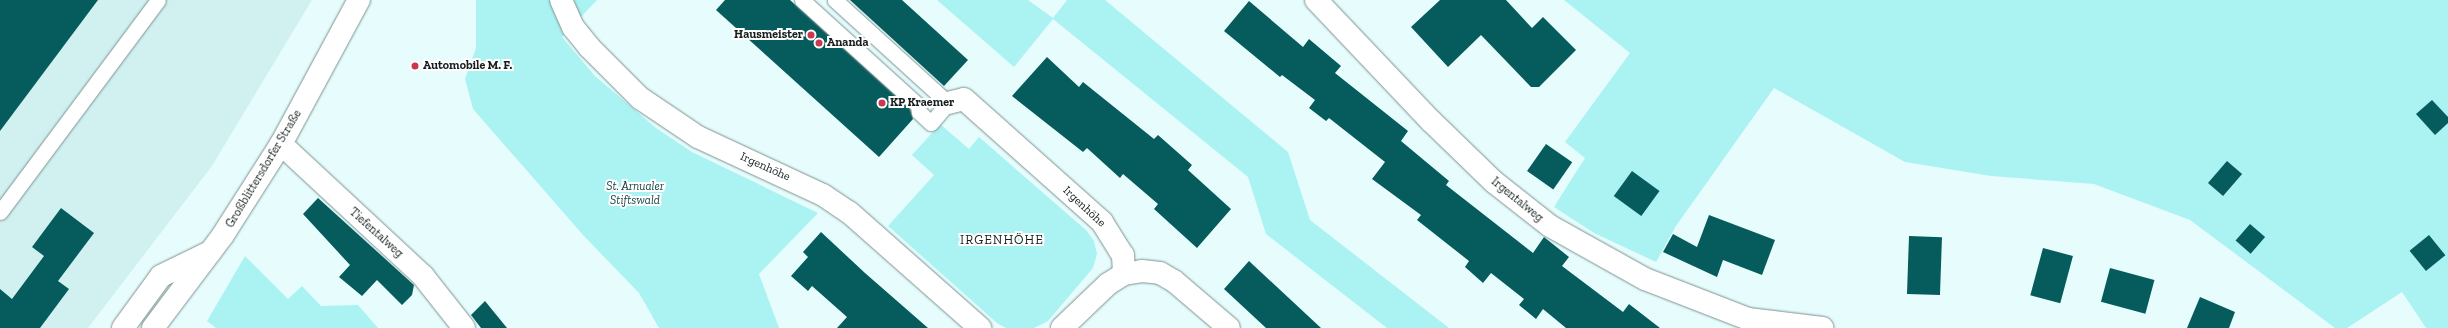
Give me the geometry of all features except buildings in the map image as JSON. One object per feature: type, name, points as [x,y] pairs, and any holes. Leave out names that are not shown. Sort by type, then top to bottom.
[{"type":"street","name":"Großblittersdorfer Straße","points":[[153,328],[210,252],[281,144],[359,0]]},
{"type":"street","name":"Irgenhöhe","points":[[561,0],[573,27],[589,47],[640,98],[698,137],[823,195],[850,213],[980,328]]},
{"type":"street","name":"Irgentalweg","points":[[1316,0],[1431,122],[1494,182],[1550,226],[1645,279],[1769,326],[1822,328]]},
{"type":"street","name":"Irgenhöhe","points":[[948,103],[964,99],[1102,222],[1123,255],[1124,274]]},
{"type":"street","name":"Tiefentalweg","points":[[281,144],[422,276],[464,328]]},
{"type":"street","points":[[123,328],[161,276],[210,252]]},
{"type":"street","points":[[1062,328],[1088,301],[1124,274],[1160,273],[1174,281],[1229,328]]},
{"type":"lane","points":[[0,212],[158,0]]},
{"type":"lane","points":[[802,0],[918,105],[919,112],[931,123],[948,103],[835,0]]},
{"type":"shaded area","points":[[0,0],[312,0],[212,166],[88,328],[0,328]]},
{"type":"green space","name":"St. Arnualer Stiftswald","points":[[476,0],[597,0],[562,37],[595,76],[656,128],[692,152],[818,213],[759,274],[779,328],[659,328],[639,293],[583,235],[473,109],[465,79],[476,48]]},
{"type":"green space","points":[[937,0],[1028,0],[1053,18],[1067,0],[1105,0],[1288,152],[1310,220],[1449,328],[1387,328],[1266,234],[1248,177],[1053,19],[1014,67]]},
{"type":"green space","points":[[1564,0],[2448,0],[2448,328],[2426,328],[2402,292],[2347,328],[2335,328],[2190,220],[2094,184],[1991,176],[1905,162],[1774,88],[1676,226],[1656,262],[1594,233],[1554,207],[1585,158],[1565,142],[1630,53]]},
{"type":"green space","points":[[940,124],[969,149],[979,137],[1087,231],[1094,241],[1097,254],[1093,268],[1048,321],[1034,328],[1006,328],[997,323],[888,226],[934,175],[912,155]]},
{"type":"green space","points":[[245,256],[288,299],[302,286],[321,306],[358,305],[378,328],[216,328],[207,321]]},
{"type":"place","name":"Hausmeister","points":[[811,35]]},
{"type":"place","name":"Ananda","points":[[819,43]]},
{"type":"place","name":"Automobile M. F.","points":[[415,66]]},
{"type":"place","name":"KP Kraemer","points":[[882,103]]},
{"type":"district","name":"IRGENHÖHE","points":[[1002,240]]}]
